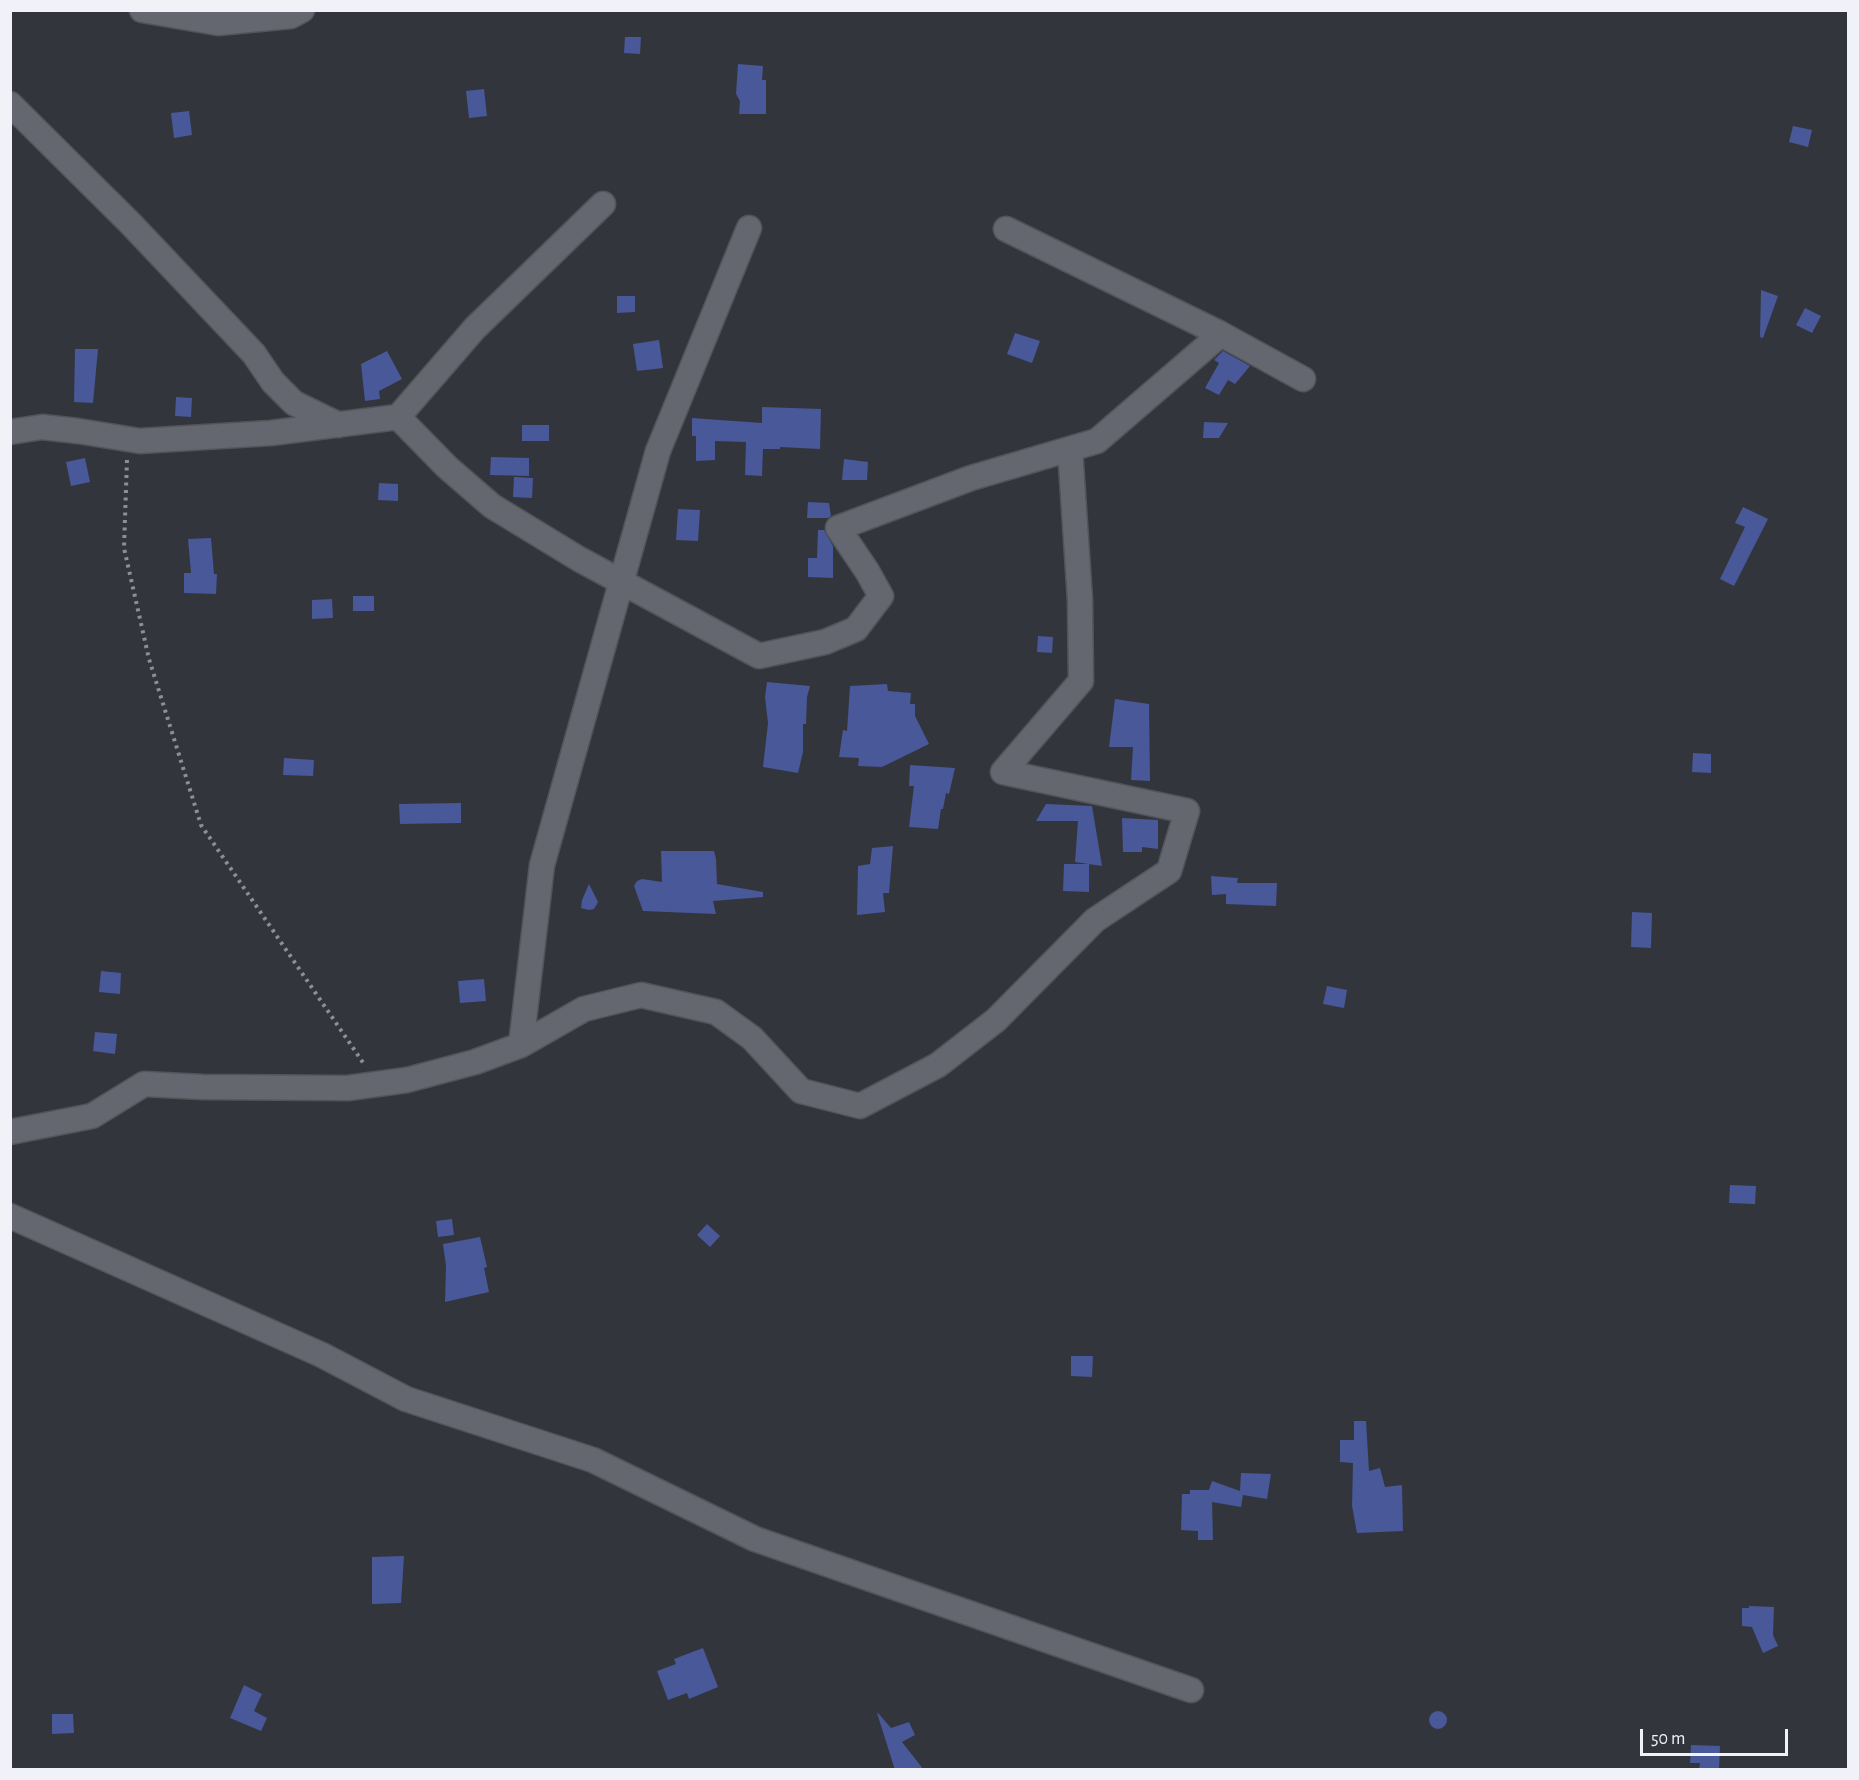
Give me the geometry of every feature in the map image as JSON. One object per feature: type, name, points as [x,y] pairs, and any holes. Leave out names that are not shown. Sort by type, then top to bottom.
[{"type":"street","points":[[142,10],[218,23],[291,16],[302,10]]},
{"type":"street","points":[[10,104],[156,250],[254,354],[273,382],[294,403],[339,424]]},
{"type":"street","points":[[10,432],[42,427],[140,441],[271,433],[398,417],[475,328],[603,204]]},
{"type":"street","points":[[521,1045],[543,865],[621,582],[658,450],[749,228]]},
{"type":"street","points":[[1006,229],[1221,334],[1303,379]]},
{"type":"street","points":[[398,417],[447,467],[492,506],[621,582],[759,656],[825,642],[856,629],[881,596],[838,528],[971,478],[1097,441],[1221,334]]},
{"type":"street","points":[[10,1132],[92,1116],[144,1084],[337,1088],[407,1080],[475,1062],[521,1045],[584,1009],[641,995],[716,1012],[752,1038],[801,1091],[860,1106],[938,1065],[996,1020],[1095,920],[1169,871],[1187,811],[1003,772],[1081,681],[1080,600],[1070,449]]},
{"type":"street","points":[[10,1216],[322,1355],[406,1399],[593,1460],[755,1539],[1191,1690]]},
{"type":"path","points":[[128,439],[124,548],[149,659],[201,825],[378,1084]]},
{"type":"building","points":[[625,37],[641,37],[640,54],[624,53]]},
{"type":"building","points":[[738,64],[763,66],[762,80],[766,80],[766,114],[739,114],[740,101],[736,94]]},
{"type":"building","points":[[484,89],[487,116],[469,118],[466,91]]},
{"type":"building","points":[[189,111],[192,135],[174,138],[171,113]]},
{"type":"building","points":[[1793,126],[1812,130],[1808,147],[1789,142]]},
{"type":"building","points":[[1761,290],[1778,296],[1763,338],[1760,337]]},
{"type":"building","points":[[617,296],[635,296],[635,312],[617,313]]},
{"type":"building","points":[[1805,308],[1821,316],[1812,333],[1796,325]]},
{"type":"building","points":[[1015,333],[1040,341],[1032,363],[1007,354]]},
{"type":"building","points":[[659,340],[663,368],[637,371],[633,344]]},
{"type":"building","points":[[75,349],[98,349],[93,403],[74,402]]},
{"type":"building","points":[[387,351],[402,379],[379,391],[380,399],[365,401],[361,364]]},
{"type":"building","points":[[1223,351],[1250,366],[1235,384],[1228,380],[1219,395],[1205,388],[1219,363],[1214,360]]},
{"type":"building","points":[[176,397],[192,398],[191,417],[175,416]]},
{"type":"building","points":[[762,407],[821,409],[820,449],[780,447],[780,449],[763,449],[762,476],[745,475],[746,442],[715,441],[715,460],[696,461],[696,436],[692,436],[692,418],[762,423]]},
{"type":"building","points":[[1204,422],[1228,423],[1219,438],[1203,438]]},
{"type":"building","points":[[522,425],[549,425],[549,441],[522,441]]},
{"type":"building","points":[[491,457],[529,458],[529,476],[490,475]]},
{"type":"building","points":[[85,458],[90,482],[71,486],[66,462]]},
{"type":"building","points":[[844,459],[868,462],[867,480],[842,480]]},
{"type":"building","points":[[514,477],[533,478],[532,498],[513,497]]},
{"type":"building","points":[[379,483],[398,484],[398,501],[378,500]]},
{"type":"building","points":[[808,502],[829,503],[831,516],[807,518]]},
{"type":"building","points":[[1743,507],[1768,519],[1734,586],[1720,579],[1745,527],[1735,523]]},
{"type":"building","points":[[678,509],[700,510],[698,541],[676,540]]},
{"type":"building","points":[[818,530],[824,530],[833,546],[833,578],[808,577],[808,558],[817,558]]},
{"type":"building","points":[[211,538],[214,574],[217,574],[216,594],[184,593],[184,573],[191,573],[188,539]]},
{"type":"building","points":[[353,596],[374,596],[374,611],[353,611]]},
{"type":"building","points":[[332,599],[333,618],[312,619],[312,600]]},
{"type":"building","points":[[1038,636],[1053,637],[1052,653],[1037,652]]},
{"type":"building","points":[[767,682],[810,686],[807,697],[806,724],[803,724],[803,752],[798,773],[763,767],[768,723],[765,697]]},
{"type":"building","points":[[887,684],[888,691],[911,693],[910,704],[915,704],[915,716],[929,744],[882,767],[858,766],[859,758],[839,757],[843,730],[847,731],[850,686]]},
{"type":"building","points":[[1115,699],[1149,704],[1150,781],[1131,780],[1133,747],[1109,747]]},
{"type":"building","points":[[1693,753],[1711,754],[1711,773],[1692,772]]},
{"type":"building","points":[[284,758],[314,760],[313,776],[283,775]]},
{"type":"building","points":[[910,765],[955,768],[949,794],[946,793],[943,809],[941,809],[938,829],[909,827],[914,786],[909,786]]},
{"type":"building","points":[[461,803],[461,823],[400,824],[399,804]]},
{"type":"building","points":[[1046,804],[1092,806],[1102,866],[1075,862],[1078,821],[1036,821]]},
{"type":"building","points":[[1122,818],[1158,820],[1158,849],[1142,847],[1142,852],[1123,852]]},
{"type":"building","points":[[893,846],[889,893],[883,893],[885,912],[857,915],[858,866],[870,864],[872,848]]},
{"type":"building","points":[[661,851],[714,851],[717,884],[763,892],[763,897],[713,901],[716,914],[643,911],[634,886],[642,879],[662,882]]},
{"type":"building","points":[[1064,864],[1089,864],[1089,892],[1063,891]]},
{"type":"building","points":[[1211,876],[1238,878],[1237,883],[1277,883],[1276,906],[1226,904],[1226,894],[1212,895]]},
{"type":"building","points":[[589,884],[598,902],[594,909],[589,910],[581,908]]},
{"type":"building","points":[[1632,912],[1652,913],[1651,948],[1631,947]]},
{"type":"building","points":[[101,971],[121,973],[120,994],[99,992]]},
{"type":"building","points":[[484,979],[486,1001],[460,1003],[458,981]]},
{"type":"building","points":[[1327,986],[1347,990],[1344,1008],[1323,1004]]},
{"type":"building","points":[[95,1032],[117,1034],[115,1054],[93,1051]]},
{"type":"building","points":[[1730,1185],[1756,1186],[1755,1204],[1729,1203]]},
{"type":"building","points":[[452,1219],[454,1235],[438,1237],[436,1221]]},
{"type":"building","points":[[707,1224],[720,1236],[710,1247],[697,1235]]},
{"type":"building","points":[[480,1237],[487,1267],[484,1268],[489,1292],[445,1302],[446,1266],[443,1244]]},
{"type":"building","points":[[1071,1356],[1093,1356],[1092,1377],[1071,1376]]},
{"type":"building","points":[[1354,1421],[1366,1421],[1369,1471],[1380,1468],[1385,1487],[1402,1485],[1403,1531],[1357,1533],[1352,1506],[1353,1463],[1340,1462],[1340,1440],[1354,1440]]},
{"type":"building","points":[[1241,1473],[1271,1474],[1267,1499],[1243,1495],[1241,1507],[1212,1502],[1213,1540],[1198,1540],[1198,1531],[1181,1530],[1182,1494],[1190,1494],[1190,1490],[1209,1490],[1212,1481],[1240,1491]]},
{"type":"building","points":[[404,1556],[401,1603],[372,1604],[372,1557]]},
{"type":"building","points":[[1749,1606],[1774,1607],[1773,1635],[1778,1646],[1763,1653],[1752,1627],[1742,1626],[1742,1608],[1749,1608]]},
{"type":"building","points":[[703,1648],[718,1687],[689,1699],[687,1693],[668,1700],[657,1671],[676,1664],[674,1659]]},
{"type":"building","points":[[244,1685],[262,1694],[254,1711],[267,1718],[261,1731],[230,1718]]},
{"type":"building","points":[[1438,1711],[1444,1714],[1447,1720],[1444,1726],[1438,1729],[1432,1726],[1429,1720],[1432,1714]]},
{"type":"building","points":[[877,1713],[891,1728],[909,1722],[915,1735],[902,1742],[924,1770],[895,1770]]},
{"type":"building","points":[[52,1714],[73,1714],[74,1733],[52,1734]]},
{"type":"building","points":[[1691,1745],[1720,1746],[1719,1770],[1699,1770],[1700,1763],[1690,1763]]}]
